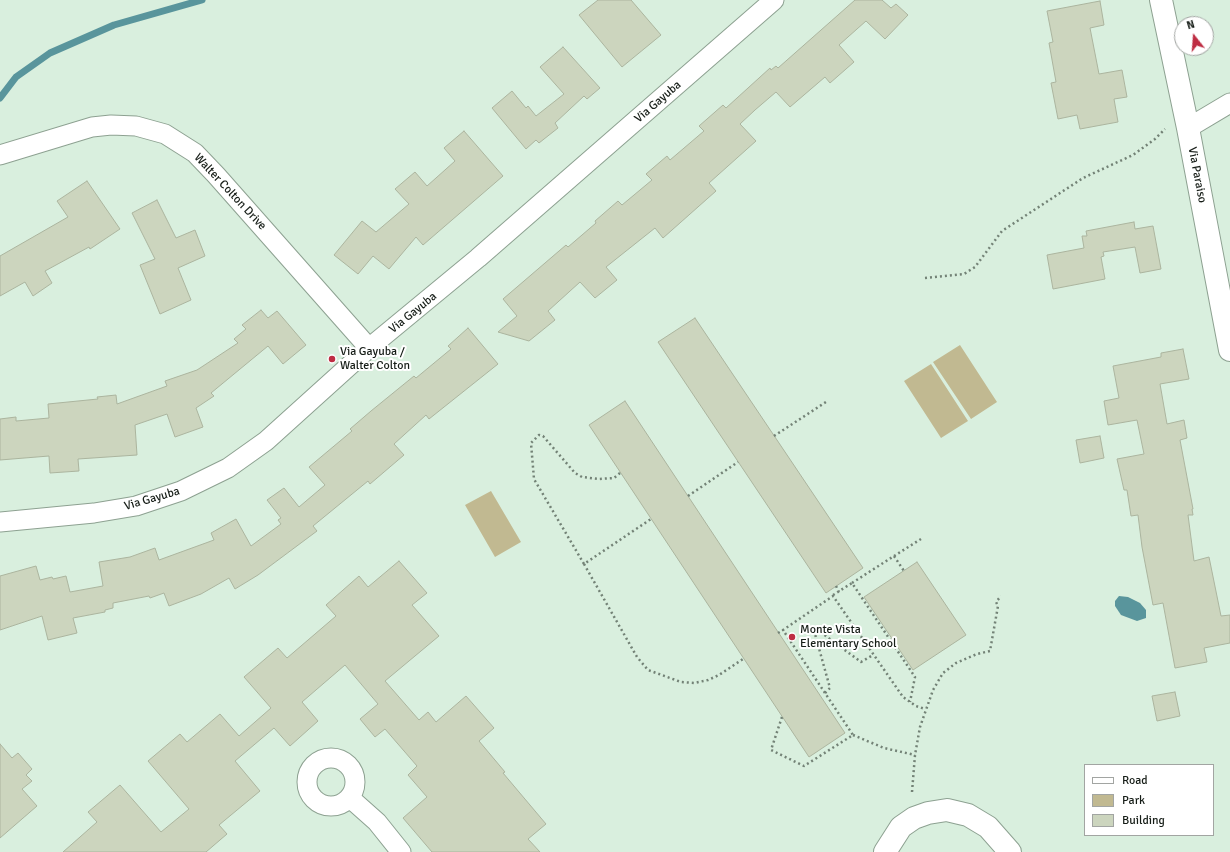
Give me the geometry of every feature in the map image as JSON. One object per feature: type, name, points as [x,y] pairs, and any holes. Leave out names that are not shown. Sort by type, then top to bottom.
[{"type":"street","name":"Via Gayuba","points":[[0,522],[94,513],[136,506],[181,491],[228,468],[266,441],[369,348],[478,258],[774,0]]},
{"type":"street","name":"Via Paraiso","points":[[1161,0],[1179,126],[1230,350]]},
{"type":"street","points":[[1179,126],[1230,103]]},
{"type":"street","name":"Walter Colton Drive","points":[[0,155],[92,127],[111,125],[136,126],[164,134],[195,153],[369,348]]},
{"type":"street","points":[[350,798],[377,822],[401,852]]},
{"type":"street","points":[[884,852],[901,826],[914,818],[928,813],[948,810],[968,815],[988,827],[1010,852]]},
{"type":"path","points":[[925,278],[964,274],[975,267],[1002,231],[1083,178],[1133,155],[1155,139],[1179,126]]},
{"type":"path","points":[[774,436],[826,402]]},
{"type":"path","points":[[620,473],[614,478],[599,479],[582,477],[575,474],[543,436],[539,435],[531,443],[534,479],[637,656],[648,670],[681,682],[694,683],[708,680],[719,675],[743,659]]},
{"type":"path","points":[[688,496],[738,462]]},
{"type":"path","points":[[584,564],[651,519]]},
{"type":"path","points":[[778,633],[921,539]]},
{"type":"path","points":[[894,556],[904,571]]},
{"type":"path","points":[[852,583],[915,677],[910,702]]},
{"type":"path","points":[[836,586],[839,592]]},
{"type":"path","points":[[833,596],[903,697],[925,709]]},
{"type":"path","points":[[912,792],[915,755],[925,709],[933,690],[943,673],[956,663],[977,654],[990,651],[998,606],[996,602],[1002,596]]},
{"type":"path","points":[[783,630],[853,735],[884,748],[915,755]]},
{"type":"path","points":[[825,693],[830,688],[815,634],[819,631],[861,662],[873,655]]},
{"type":"path","points":[[782,717],[771,750],[804,766],[853,735]]},
{"type":"green space","points":[[960,345],[997,402],[971,419],[933,362]]},
{"type":"green space","points":[[931,364],[968,421],[941,438],[904,381]]},
{"type":"green space","points":[[491,491],[521,542],[495,557],[465,505]]},
{"type":"water","points":[[1119,596],[1128,597],[1140,603],[1146,610],[1146,618],[1137,621],[1121,615],[1115,606],[1115,601]]},
{"type":"building","points":[[598,0],[631,0],[661,35],[622,67],[579,15]]},
{"type":"building","points":[[855,0],[882,0],[891,8],[896,4],[908,15],[885,39],[866,21],[839,45],[854,62],[830,83],[825,77],[790,107],[776,92],[755,110],[740,124],[756,141],[709,183],[716,191],[663,238],[655,228],[606,267],[617,280],[595,298],[580,282],[548,311],[555,320],[529,341],[498,332],[517,316],[503,299],[566,245],[568,247],[596,223],[595,221],[618,201],[622,205],[652,180],[646,174],[667,156],[670,160],[704,131],[699,126],[723,105],[726,108],[770,68],[771,70],[776,66],[778,68]]},
{"type":"building","points":[[1100,1],[1104,25],[1090,28],[1099,74],[1122,70],[1127,97],[1114,99],[1118,122],[1080,129],[1077,115],[1058,119],[1051,83],[1056,82],[1049,43],[1053,42],[1047,11]]},
{"type":"building","points":[[563,47],[600,88],[587,99],[584,96],[555,123],[558,128],[539,143],[536,140],[526,149],[492,108],[512,91],[526,108],[528,106],[536,116],[564,94],[540,67]]},
{"type":"building","points":[[464,131],[503,176],[423,245],[416,237],[389,269],[373,256],[358,274],[334,255],[362,221],[376,232],[409,204],[395,189],[415,172],[427,186],[455,161],[444,148]]},
{"type":"building","points":[[87,181],[120,229],[90,249],[89,247],[45,271],[52,283],[33,296],[25,282],[0,296],[0,256],[68,217],[57,201]]},
{"type":"building","points":[[157,200],[176,238],[195,230],[205,256],[178,268],[191,300],[160,314],[140,265],[155,259],[132,213]]},
{"type":"building","points":[[1134,222],[1135,229],[1153,226],[1161,269],[1140,273],[1135,247],[1103,252],[1104,256],[1101,257],[1105,279],[1053,289],[1047,255],[1084,248],[1082,236],[1087,236],[1086,231]]},
{"type":"building","points":[[261,310],[268,318],[277,311],[306,345],[283,364],[268,346],[211,393],[214,396],[196,408],[203,427],[175,437],[167,414],[135,425],[137,455],[78,459],[79,471],[50,473],[49,456],[0,460],[0,419],[16,417],[16,421],[49,418],[48,404],[98,399],[97,397],[116,395],[117,404],[167,386],[165,381],[197,370],[238,343],[234,339],[246,329],[242,325]]},
{"type":"building","points":[[695,318],[863,568],[826,593],[658,342]]},
{"type":"building","points":[[468,328],[498,364],[429,419],[426,415],[394,444],[404,455],[370,484],[368,481],[313,526],[317,531],[258,575],[235,589],[229,578],[201,594],[169,606],[164,593],[150,598],[149,596],[113,603],[113,608],[105,610],[105,612],[73,618],[77,633],[48,640],[42,616],[0,630],[0,576],[36,566],[40,580],[66,576],[70,592],[103,586],[99,562],[130,557],[155,548],[159,560],[214,540],[211,533],[236,519],[251,546],[281,524],[278,520],[281,518],[267,500],[284,488],[299,507],[325,485],[309,467],[352,431],[350,429],[371,411],[414,376],[416,378],[451,349],[448,346]]},
{"type":"building","points":[[1183,349],[1189,379],[1160,384],[1167,424],[1184,420],[1187,438],[1180,440],[1193,509],[1193,515],[1188,515],[1194,561],[1209,557],[1221,616],[1230,615],[1230,643],[1204,648],[1207,662],[1175,668],[1163,603],[1153,605],[1142,547],[1138,515],[1131,516],[1127,490],[1124,490],[1117,459],[1144,454],[1137,420],[1108,425],[1104,401],[1119,398],[1113,366],[1161,357],[1161,353]]},
{"type":"building","points":[[625,401],[845,733],[809,757],[589,425]]},
{"type":"building","points":[[1100,436],[1104,458],[1080,463],[1076,440]]},
{"type":"building","points":[[399,561],[427,593],[412,605],[439,636],[385,681],[419,720],[428,712],[436,722],[466,696],[494,728],[479,741],[505,772],[503,773],[546,824],[528,839],[540,852],[432,852],[403,818],[427,797],[408,775],[417,766],[385,729],[375,737],[360,719],[378,704],[345,665],[302,702],[318,721],[290,746],[274,728],[235,761],[260,791],[219,825],[227,834],[206,852],[63,852],[97,822],[88,812],[120,785],[161,832],[189,809],[148,761],[180,734],[187,742],[220,714],[239,736],[271,708],[244,677],[278,648],[287,658],[336,616],[326,605],[359,576],[368,587]]},
{"type":"building","points":[[917,562],[966,635],[913,670],[864,597]]},
{"type":"building","points":[[1175,692],[1180,716],[1157,721],[1152,696]]},
{"type":"building","points":[[0,744],[12,758],[18,753],[32,769],[26,775],[32,781],[22,789],[37,806],[0,838]]},
{"type":"waterway","points":[[0,98],[16,77],[50,53],[114,25],[202,0]]},
{"type":"place","name":"Via Gayuba / Walter Colton","points":[[332,359]]},
{"type":"place","name":"Monte Vista Elementary School","points":[[792,637]]}]
